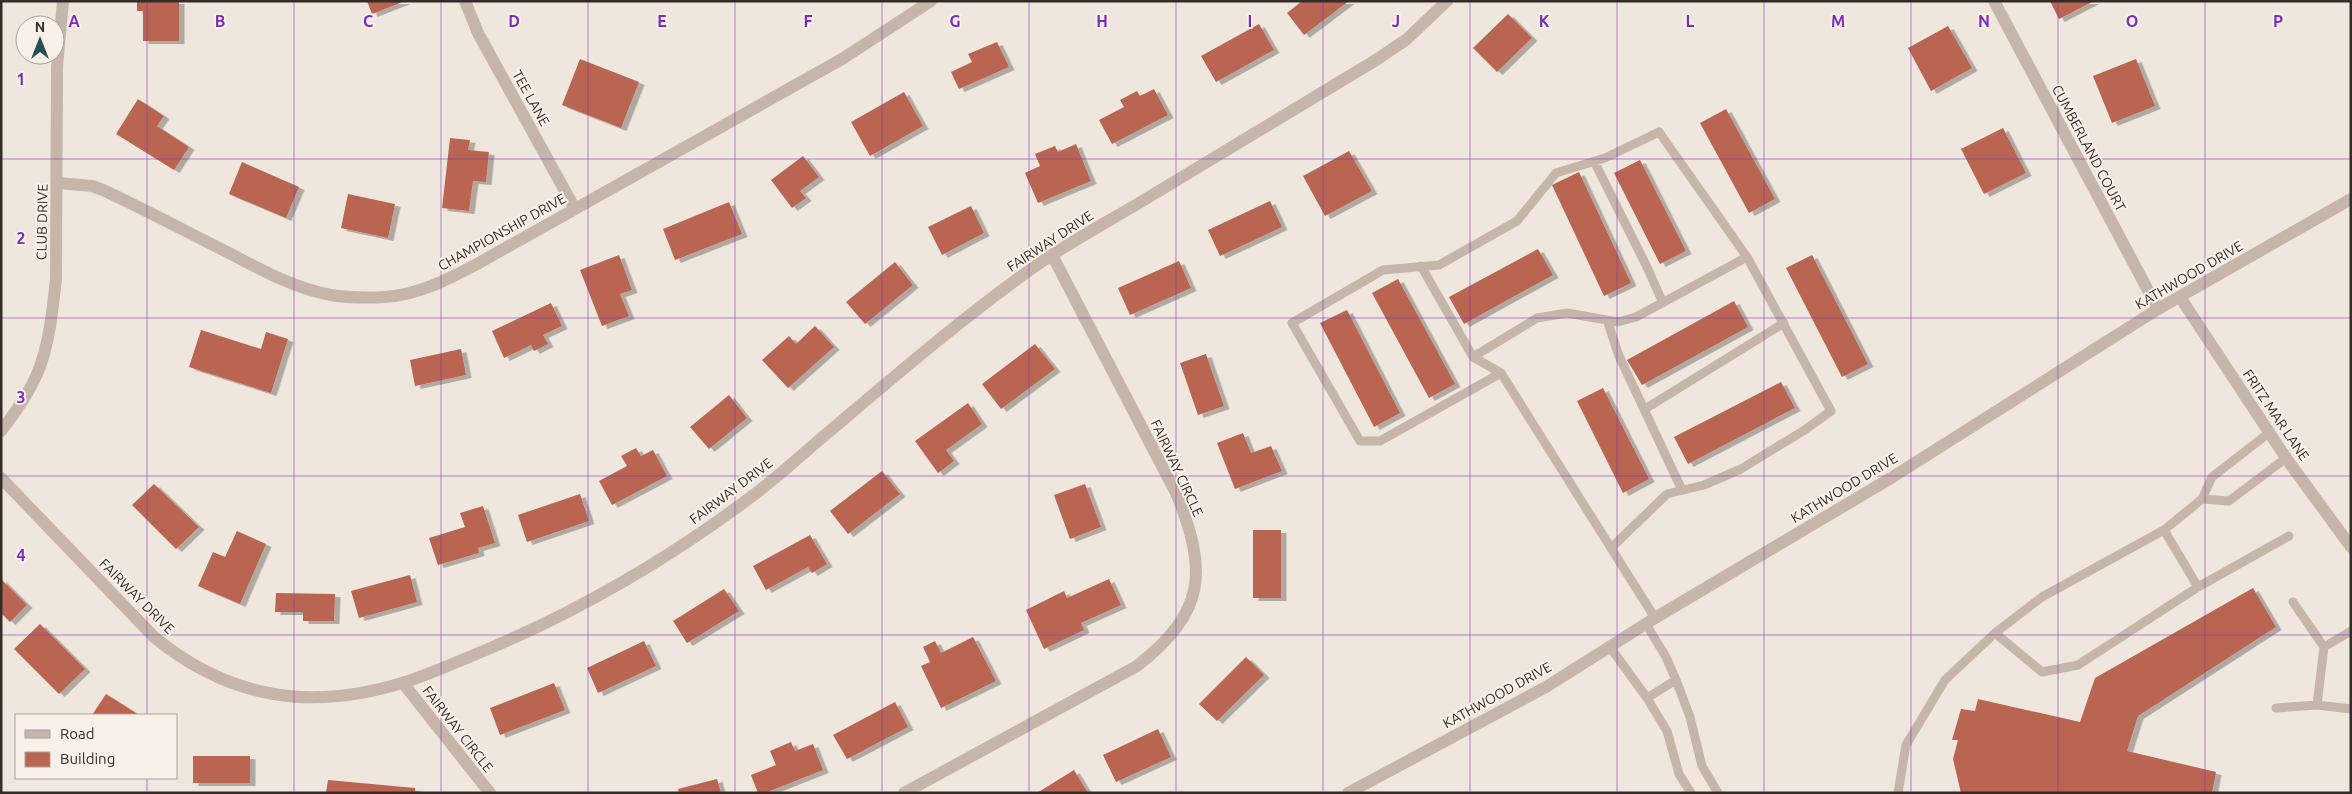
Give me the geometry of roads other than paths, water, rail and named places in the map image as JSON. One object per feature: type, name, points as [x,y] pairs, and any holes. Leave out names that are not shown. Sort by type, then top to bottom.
[{"type":"street","name":"CLUB DRIVE","points":[[1,430],[27,394],[38,372],[52,313],[56,278],[58,183],[57,67],[62,1]]},
{"type":"street","name":"TEE LANE","points":[[465,1],[478,33],[575,208]]},
{"type":"street","name":"CHAMPIONSHIP DRIVE","points":[[58,183],[92,186],[103,190],[260,269],[307,289],[331,295],[357,298],[386,297],[445,281],[842,59],[931,1]]},
{"type":"street","name":"FAIRWAY DRIVE","points":[[1,478],[154,637],[173,653],[199,668],[252,689],[282,697],[314,699],[347,696],[403,683],[512,640],[565,616],[662,560],[757,492],[904,368],[1009,285],[1052,256],[1376,60],[1407,38],[1447,1]]},
{"type":"street","name":"CUMBERLAND COURT","points":[[1994,1],[2158,309]]},
{"type":"street","name":"KATHWOOD DRIVE","points":[[1348,793],[1546,688],[1651,621],[1891,478],[2158,309],[2351,199]]},
{"type":"street","name":"FAIRWAY CIRCLE","points":[[904,793],[1138,666],[1160,648],[1176,631],[1190,606],[1196,583],[1196,561],[1186,517],[1176,492],[1052,256]]},
{"type":"street","name":"FRITZ MAR LANE","points":[[2180,297],[2286,458],[2351,547]]},
{"type":"street","name":"FAIRWAY CIRCLE","points":[[403,683],[490,793]]},
{"type":"lane","points":[[1501,373],[1380,441],[1360,441],[1292,323],[1383,270],[1439,265],[1517,221],[1556,173],[1594,161],[1659,132],[1747,257],[1831,411],[1803,431],[1741,469],[1704,485],[1667,494],[1611,548]]},
{"type":"lane","points":[[1594,161],[1663,303]]},
{"type":"lane","points":[[1473,357],[1538,318],[1567,313],[1618,322],[1636,317],[1747,257]]},
{"type":"lane","points":[[1421,266],[1473,357],[1501,373],[1611,548],[1651,621],[1690,717],[1702,766],[1718,793]]},
{"type":"lane","points":[[1607,320],[1619,356],[1682,490]]},
{"type":"lane","points":[[1645,409],[1784,323]]},
{"type":"lane","points":[[1898,793],[1906,745],[1945,680],[1995,633],[2042,597],[2164,530],[2202,499],[2212,477],[2270,432]]},
{"type":"lane","points":[[2202,499],[2229,501],[2286,458]]},
{"type":"lane","points":[[2164,530],[2198,587]]},
{"type":"lane","points":[[1995,633],[2042,672],[2078,665],[2198,587],[2289,536]]},
{"type":"lane","points":[[2292,602],[2324,646],[2317,705]]},
{"type":"lane","points":[[2324,646],[2351,631]]},
{"type":"lane","points":[[1610,647],[1647,698],[1667,731],[1679,774],[1691,793]]},
{"type":"lane","points":[[1647,698],[1676,680]]},
{"type":"lane","points":[[2276,708],[2317,705],[2351,709]]}]
